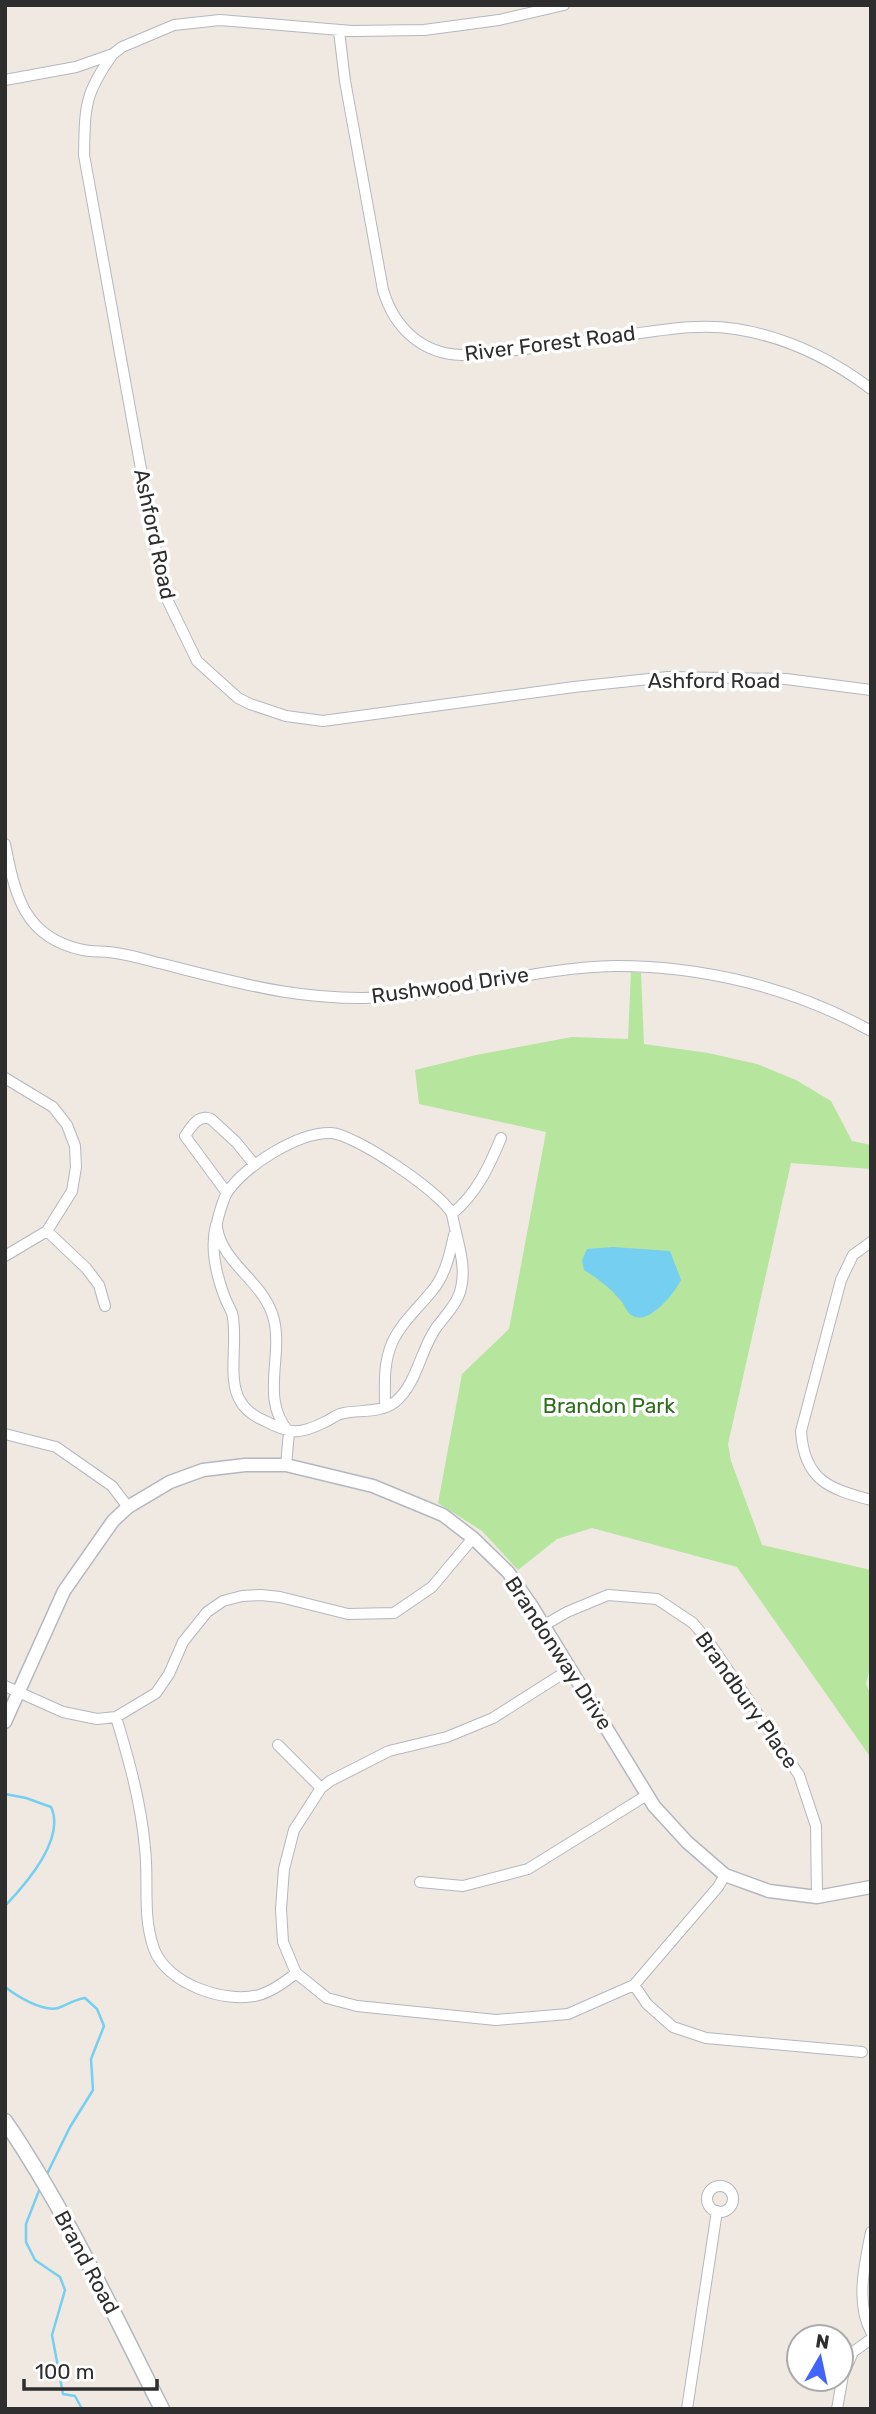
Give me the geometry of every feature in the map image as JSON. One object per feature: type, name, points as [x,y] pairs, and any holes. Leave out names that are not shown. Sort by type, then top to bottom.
[{"type":"main road","name":"Brand Road","points":[[5,2122],[34,2165],[82,2250],[162,2408]]},
{"type":"street","points":[[5,80],[76,67],[113,54],[122,47],[174,25],[220,20],[339,31],[407,31],[460,27],[564,5]]},
{"type":"street","name":"River Forest Road","points":[[339,31],[345,80],[383,290],[393,316],[404,330],[418,341],[446,354],[462,355],[679,327],[723,327],[772,337],[809,350],[840,367],[871,389]]},
{"type":"street","name":"Ashford Road","points":[[113,54],[94,80],[85,110],[84,155],[155,546],[165,595],[197,661],[238,698],[273,713],[323,721],[668,677],[786,679],[871,691]]},
{"type":"street","name":"Rushwood Drive","points":[[5,844],[13,884],[26,915],[51,939],[83,950],[127,955],[256,988],[321,997],[391,997],[577,968],[659,968],[710,975],[763,987],[810,1003],[871,1031]]},
{"type":"street","points":[[5,1079],[54,1107],[67,1125],[75,1146],[76,1167],[72,1191],[47,1231],[5,1256]]},
{"type":"street","points":[[227,1193],[185,1136],[198,1120],[202,1117],[211,1119],[236,1142],[254,1164]]},
{"type":"street","points":[[333,1133],[354,1139],[430,1189],[448,1207],[452,1214],[463,1271],[461,1289],[453,1305],[434,1330],[408,1386],[395,1402],[385,1407],[337,1414],[327,1422],[302,1431],[289,1432],[255,1416],[241,1402],[236,1390],[236,1347],[232,1312],[216,1269],[215,1232],[227,1193],[254,1164],[311,1135],[333,1133]]},
{"type":"street","points":[[452,1214],[463,1205],[486,1175],[501,1138]]},
{"type":"street","points":[[216,1225],[223,1244],[271,1305],[278,1334],[274,1396],[278,1414],[289,1432],[286,1465]]},
{"type":"street","points":[[385,1407],[385,1367],[393,1341],[434,1289],[447,1263],[455,1230]]},
{"type":"street","points":[[47,1231],[86,1268],[99,1285],[105,1306]]},
{"type":"street","points":[[871,1242],[853,1255],[841,1280],[801,1431],[802,1451],[817,1478],[831,1489],[871,1500]]},
{"type":"street","points":[[5,1434],[56,1447],[112,1486],[128,1507]]},
{"type":"street","name":"Brandonway Drive","points":[[5,1722],[64,1591],[113,1521],[128,1507],[170,1482],[203,1470],[245,1465],[286,1465],[373,1486],[443,1515],[473,1538],[508,1572],[647,1795],[687,1842],[725,1875],[769,1891],[817,1897],[871,1887]]},
{"type":"street","points":[[5,1686],[63,1712],[97,1719],[116,1717],[156,1693],[169,1674],[183,1642],[207,1612],[223,1601],[261,1595],[348,1614],[394,1613],[432,1587],[473,1538]]},
{"type":"street","name":"Brandbury Place","points":[[543,1626],[567,1612],[608,1595],[657,1599],[693,1623],[709,1642],[799,1774],[816,1826],[817,1897]]},
{"type":"street","points":[[570,1670],[493,1717],[447,1737],[389,1751],[321,1788],[294,1830],[284,1868],[281,1909],[283,1942],[296,1973],[327,1998],[357,2006],[496,2020],[568,2014],[634,1985],[718,1887],[725,1875]]},
{"type":"street","points":[[116,1717],[142,1815],[146,1855],[146,1917],[155,1952],[178,1979],[212,1994],[238,1997],[259,1995],[278,1987],[296,1973]]},
{"type":"street","points":[[278,1745],[321,1788]]},
{"type":"street","points":[[420,1882],[463,1886],[528,1869],[647,1795]]},
{"type":"street","points":[[634,1985],[647,2004],[673,2027],[706,2038],[862,2052]]},
{"type":"street","points":[[687,2409],[718,2211]]},
{"type":"street","points":[[871,2232],[862,2278],[865,2322],[871,2332]]},
{"type":"street","points":[[837,2409],[843,2375],[853,2352],[871,2339]]},
{"type":"green space","name":"Brandon Park","points":[[631,972],[641,973],[644,1044],[708,1053],[757,1064],[796,1080],[831,1101],[852,1141],[871,1145],[871,1169],[791,1163],[728,1444],[731,1461],[762,1545],[871,1570],[871,1665],[866,1684],[871,1695],[871,1758],[737,1567],[592,1528],[557,1539],[518,1570],[482,1531],[438,1503],[462,1374],[509,1329],[546,1132],[419,1104],[415,1070],[476,1055],[572,1037],[628,1039]]},
{"type":"water","points":[[613,1247],[670,1251],[681,1280],[667,1300],[646,1316],[631,1315],[609,1288],[584,1270],[582,1260],[587,1249]]},
{"type":"waterway","points":[[5,1794],[51,1807],[54,1820],[49,1847],[33,1873],[5,1906]]},
{"type":"waterway","points":[[5,1987],[23,1999],[52,2009],[85,1998],[97,2009],[104,2026],[91,2059],[93,2090],[70,2127],[46,2176]]},
{"type":"waterway","points":[[40,2188],[26,2224],[26,2242],[35,2260],[60,2277],[65,2290],[52,2335],[63,2394],[75,2396],[82,2409]]}]
